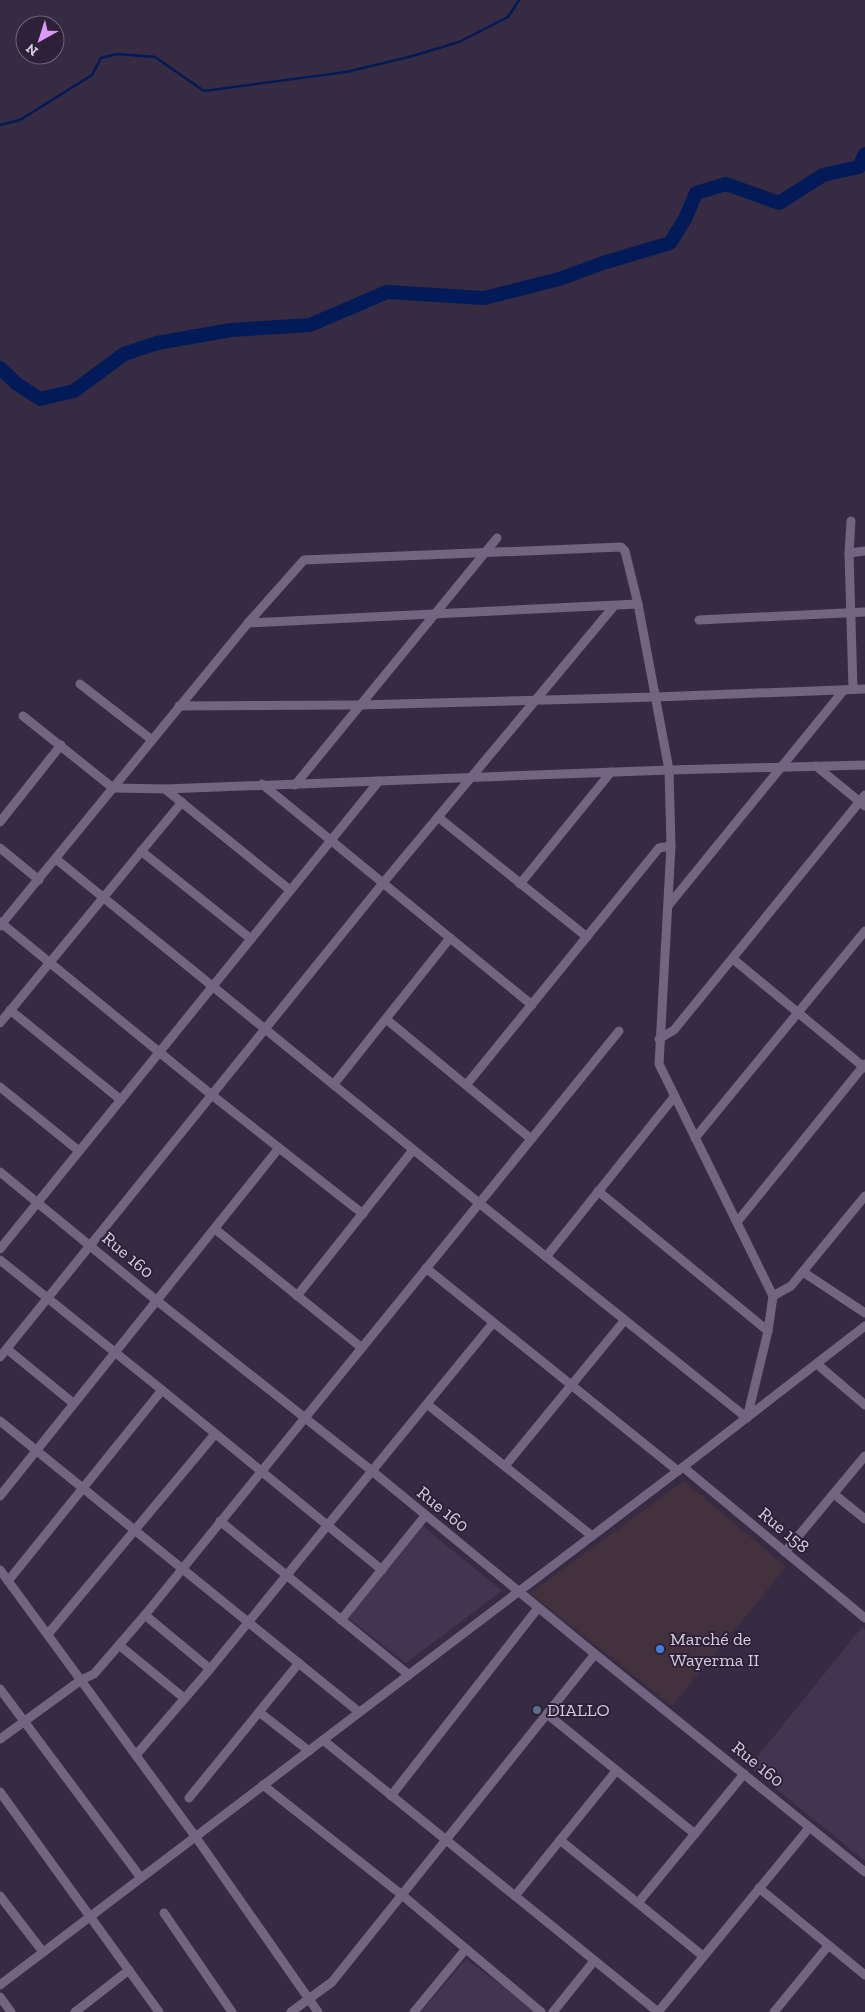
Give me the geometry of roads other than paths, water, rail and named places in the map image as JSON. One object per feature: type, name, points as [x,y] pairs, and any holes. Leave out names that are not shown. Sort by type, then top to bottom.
[{"type":"street","points":[[851,521],[849,553],[853,689]]},
{"type":"street","points":[[295,785],[497,538]]},
{"type":"street","points":[[363,1214],[213,1096],[160,1051],[1,924],[248,623],[304,560],[621,547],[625,552],[638,604],[669,770],[670,846],[668,906],[659,1064],[773,1296],[768,1331],[747,1418]]},
{"type":"street","points":[[849,553],[865,551]]},
{"type":"street","points":[[248,623],[638,604]]},
{"type":"street","points":[[0,1357],[384,883],[614,606]]},
{"type":"street","points":[[699,620],[865,612]]},
{"type":"street","points":[[80,684],[152,740]]},
{"type":"street","points":[[179,706],[359,705],[865,689]]},
{"type":"street","points":[[668,906],[844,690]]},
{"type":"street","points":[[23,716],[113,788],[165,789],[669,770],[865,765]]},
{"type":"street","points":[[0,822],[61,745]]},
{"type":"street","points":[[659,1039],[674,1030],[863,801],[816,766]]},
{"type":"street","points":[[520,884],[612,772]]},
{"type":"street","points":[[1,1246],[38,1203],[379,781]]},
{"type":"street","points":[[262,784],[532,1005]]},
{"type":"street","points":[[165,789],[290,890]]},
{"type":"street","points":[[0,1023],[182,802]]},
{"type":"street","points":[[438,817],[587,937]]},
{"type":"street","points":[[466,1084],[659,848],[670,846]]},
{"type":"street","points":[[0,848],[39,880]]},
{"type":"street","points":[[141,850],[251,939]]},
{"type":"street","points":[[56,859],[624,1321],[747,1418]]},
{"type":"street","points":[[695,1138],[799,1014],[865,931]]},
{"type":"street","points":[[334,1084],[450,938]]},
{"type":"street","points":[[732,959],[864,1066],[737,1222]]},
{"type":"street","points":[[10,1010],[121,1100]]},
{"type":"street","points":[[386,1019],[530,1138]]},
{"type":"street","points":[[0,1739],[81,1680],[94,1674],[145,1615],[530,1138],[619,1031]]},
{"type":"street","points":[[0,1087],[79,1151]]},
{"type":"street","points":[[546,1257],[674,1097]]},
{"type":"street","points":[[0,1496],[279,1148]]},
{"type":"street","points":[[297,1296],[413,1150]]},
{"type":"street","name":"Rue 160","points":[[0,1172],[156,1300],[372,1471],[425,1516],[520,1591],[538,1608],[865,1872]]},
{"type":"street","points":[[598,1191],[768,1331]]},
{"type":"street","points":[[773,1296],[791,1286],[865,1196]]},
{"type":"street","points":[[215,1229],[362,1348]]},
{"type":"street","points":[[0,1260],[116,1352],[382,1570]]},
{"type":"street","name":"Rue 158","points":[[426,1268],[571,1386],[681,1469],[865,1618]]},
{"type":"street","points":[[803,1272],[865,1313]]},
{"type":"street","points":[[505,1466],[624,1321]]},
{"type":"street","points":[[136,1755],[210,1669],[327,1524],[494,1324]]},
{"type":"street","points":[[0,1985],[681,1469],[865,1326]]},
{"type":"street","points":[[7,1348],[73,1404]]},
{"type":"street","points":[[816,1364],[865,1405]]},
{"type":"street","points":[[8,1580],[162,1390]]},
{"type":"street","points":[[427,1404],[592,1536]]},
{"type":"street","points":[[0,1421],[360,1712]]},
{"type":"street","points":[[48,1634],[215,1434]]},
{"type":"street","points":[[785,1552],[865,1456]]},
{"type":"street","points":[[834,1494],[865,1519]]},
{"type":"street","points":[[341,1620],[425,1516]]},
{"type":"street","points":[[220,1521],[409,1675]]},
{"type":"street","points":[[0,1570],[195,1836],[318,2012]]},
{"type":"street","points":[[391,1796],[538,1608]]},
{"type":"street","points":[[145,1615],[210,1669]]},
{"type":"street","points":[[119,1645],[184,1698]]},
{"type":"street","points":[[291,2012],[332,1982],[595,1654]]},
{"type":"street","points":[[189,1798],[299,1663]]},
{"type":"street","points":[[0,1689],[141,1878]]},
{"type":"street","points":[[259,1712],[309,1751]]},
{"type":"street","points":[[547,1714],[695,1834]]},
{"type":"street","points":[[323,1740],[658,2012],[809,1828]]},
{"type":"street","points":[[515,1896],[616,1771]]},
{"type":"street","points":[[638,1903],[744,1774]]},
{"type":"street","points":[[263,1785],[402,1895],[465,1950],[541,2012]]},
{"type":"street","points":[[0,1792],[159,2012]]},
{"type":"street","points":[[560,1840],[703,1956]]},
{"type":"street","points":[[759,1888],[865,1975]]},
{"type":"street","points":[[0,1896],[43,1952]]},
{"type":"street","points":[[164,1913],[232,2012]]},
{"type":"street","points":[[774,2012],[828,1946]]},
{"type":"street","points":[[414,2012],[465,1950]]},
{"type":"street","points":[[553,2012],[594,1961]]},
{"type":"street","points":[[75,2012],[129,1970]]},
{"type":"street","points":[[0,1997],[11,2012]]},
{"type":"waterway","points":[[0,125],[20,120],[92,75],[101,58],[117,54],[155,57],[204,91],[346,72],[409,57],[459,42],[508,17],[519,0]]},
{"type":"waterway","points":[[0,368],[17,384],[40,399],[74,391],[124,354],[157,343],[231,330],[310,325],[387,292],[484,298],[559,279],[603,263],[670,243],[685,219],[696,193],[726,184],[779,203],[823,175],[859,167],[865,154]]},
{"type":"place","name":"Marché de Wayerma II","points":[[660,1649]]},
{"type":"place","name":"DIALLO","points":[[537,1710]]}]
